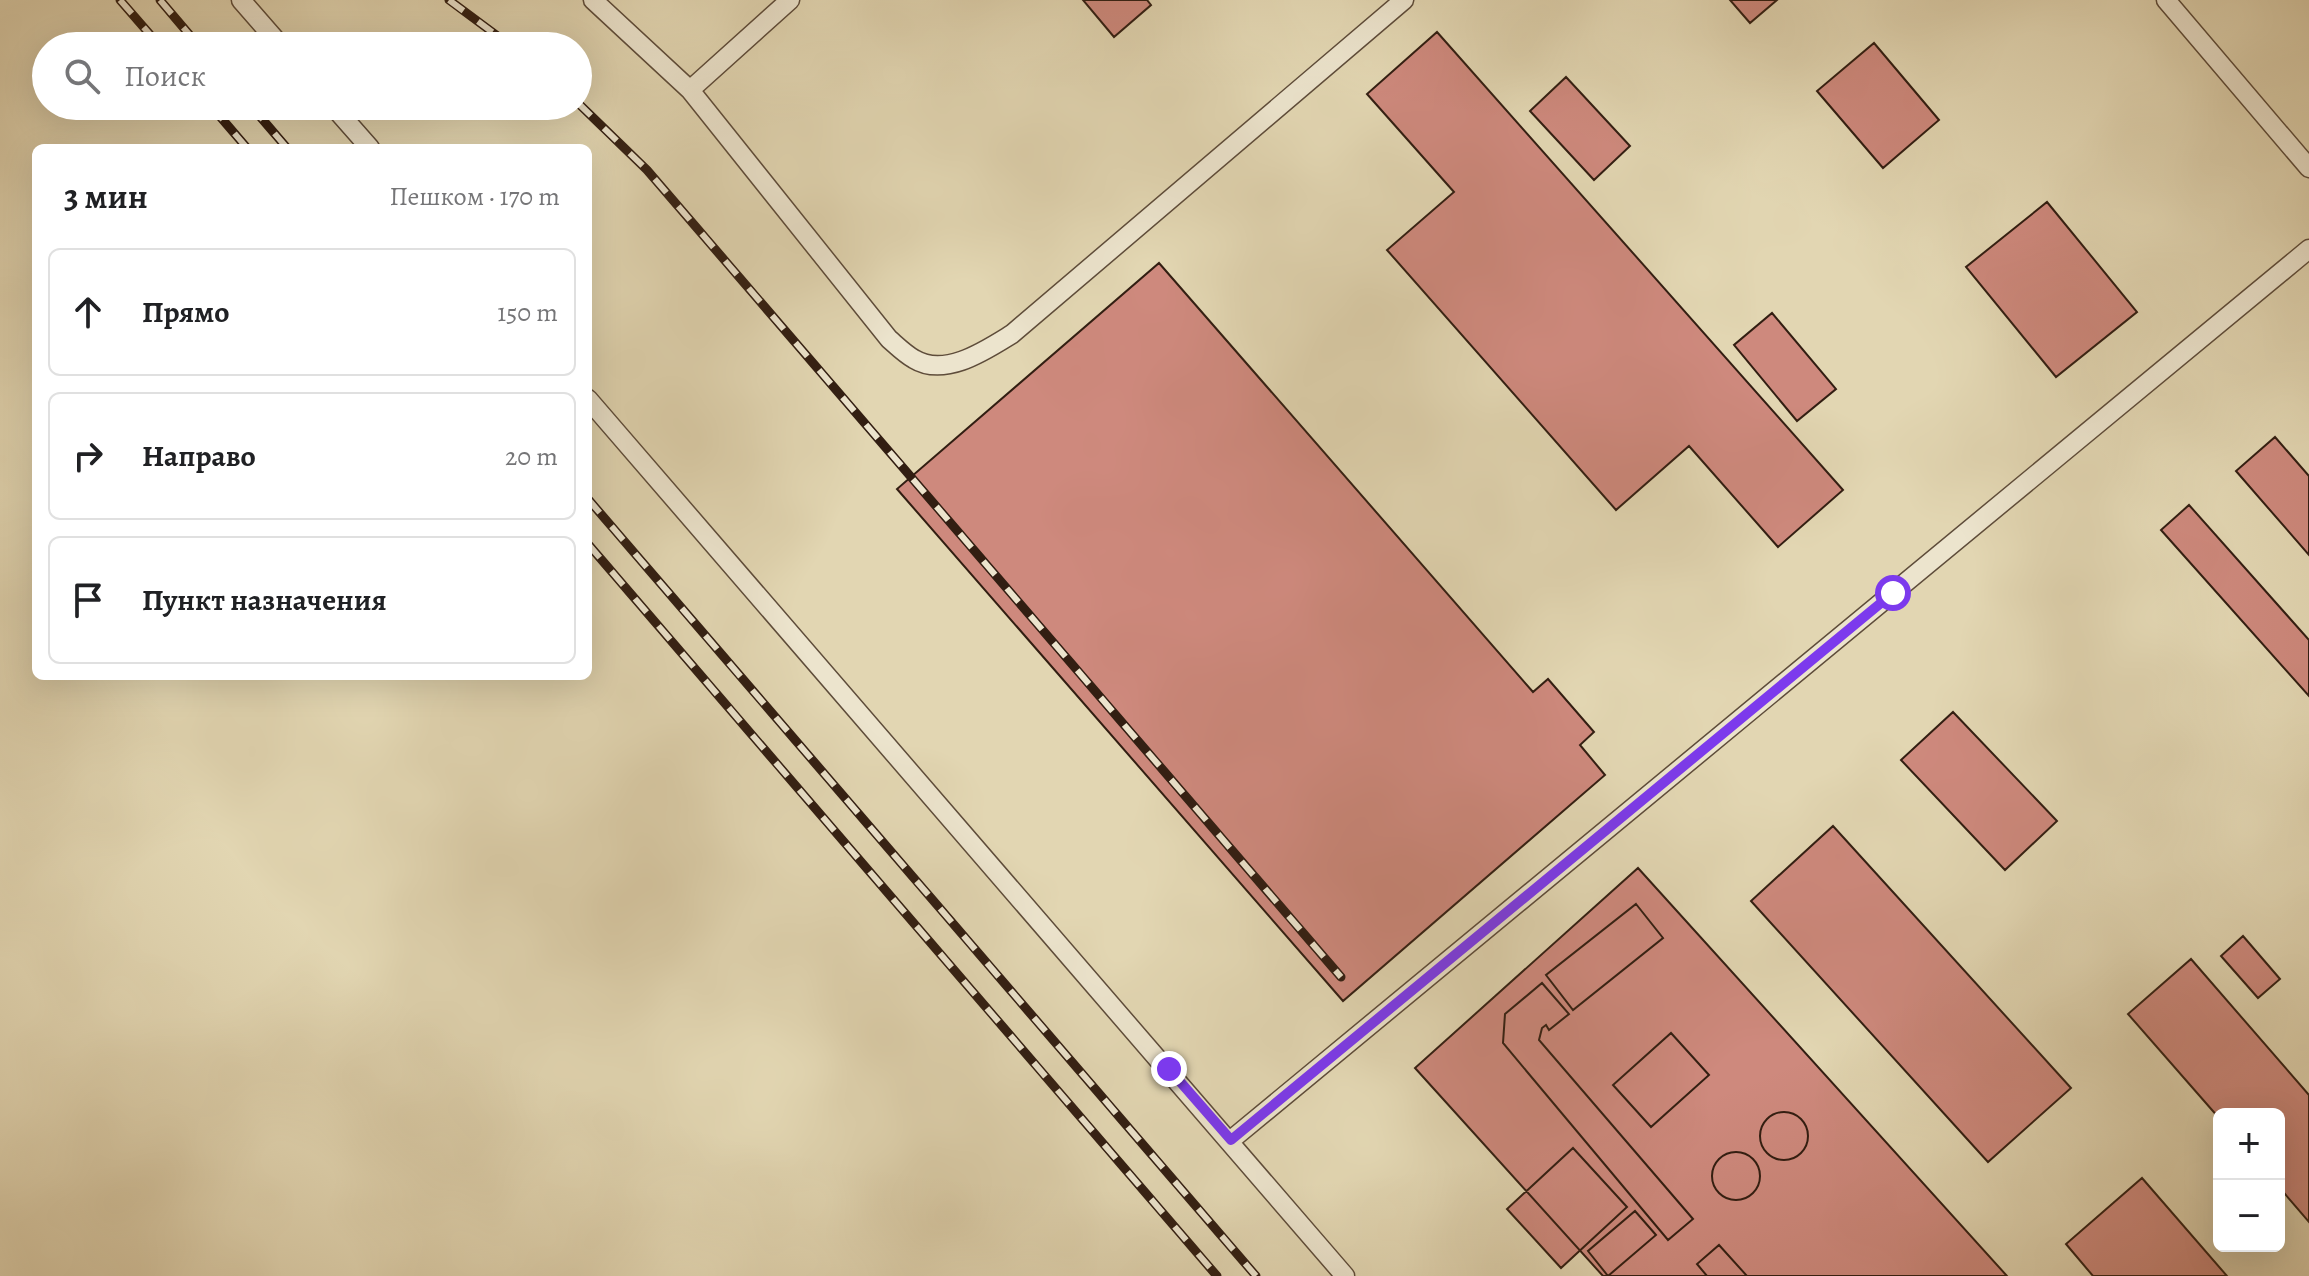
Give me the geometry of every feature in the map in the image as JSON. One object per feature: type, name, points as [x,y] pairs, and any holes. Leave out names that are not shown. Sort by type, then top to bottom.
[{"type":"lane","points":[[241,0],[269,32]]},
{"type":"lane","points":[[593,0],[690,90],[889,339],[915,361],[942,365],[978,354],[1012,334],[1404,0]]},
{"type":"lane","points":[[690,90],[790,0]]},
{"type":"lane","points":[[2166,0],[2309,168]]},
{"type":"lane","points":[[345,120],[366,144]]},
{"type":"lane","points":[[1231,1140],[2309,249]]},
{"type":"lane","points":[[592,404],[1231,1140],[1345,1276]]},
{"type":"building","points":[[1083,0],[1147,0],[1151,5],[1114,37]]},
{"type":"building","points":[[1730,0],[1777,0],[1750,23]]},
{"type":"building","points":[[1437,32],[1843,490],[1778,547],[1689,446],[1616,510],[1387,250],[1454,192],[1367,94]]},
{"type":"building","points":[[1874,43],[1939,120],[1883,168],[1817,91]]},
{"type":"building","points":[[1566,77],[1630,146],[1594,180],[1530,111]]},
{"type":"building","points":[[2047,202],[2137,312],[2056,377],[1966,267]]},
{"type":"building","points":[[1159,263],[1533,692],[1548,679],[1594,732],[1580,745],[1605,775],[1343,1001],[897,489]]},
{"type":"building","points":[[1772,313],[1836,389],[1797,421],[1734,345]]},
{"type":"building","points":[[2275,437],[2309,476],[2309,555],[2236,471]]},
{"type":"building","points":[[2189,505],[2309,640],[2309,696],[2161,530]]},
{"type":"building","points":[[1953,712],[2057,821],[2005,870],[1901,760]]},
{"type":"building","points":[[1833,826],[2071,1088],[1988,1162],[1751,901]]},
{"type":"building","points":[[1638,868],[2007,1276],[1603,1276],[1415,1068]]},
{"type":"building","points":[[1636,904],[1663,938],[1573,1010],[1546,975]]},
{"type":"building","points":[[2243,936],[2280,979],[2258,998],[2221,956]]},
{"type":"building","points":[[2191,959],[2309,1095],[2309,1222],[2285,1194],[2285,1108],[2213,1108],[2213,1111],[2128,1014]]},
{"type":"building","points":[[1542,983],[1569,1014],[1549,1030],[1546,1025],[1542,1028],[1539,1040],[1693,1219],[1668,1240],[1503,1043],[1505,1014]]},
{"type":"building","points":[[1671,1033],[1709,1075],[1651,1127],[1613,1085]]},
{"type":"building","points":[[1784,1112],[1801,1119],[1808,1136],[1801,1153],[1784,1160],[1767,1153],[1760,1136],[1767,1119]]},
{"type":"building","points":[[1573,1148],[1627,1207],[1561,1268],[1507,1209]]},
{"type":"building","points":[[1736,1152],[1753,1159],[1760,1176],[1753,1193],[1736,1200],[1719,1193],[1712,1176],[1719,1159]]},
{"type":"building","points":[[2142,1178],[2227,1276],[2093,1276],[2066,1244]]},
{"type":"building","points":[[1635,1211],[1656,1235],[1608,1276],[1588,1251]]},
{"type":"building","points":[[1719,1245],[1747,1276],[1707,1276],[1697,1264]]},
{"type":"railway","points":[[120,0],[148,32]]},
{"type":"railway","points":[[160,0],[187,32]]},
{"type":"railway","points":[[449,0],[492,32]]},
{"type":"railway","points":[[592,117],[647,170],[1341,977]]},
{"type":"railway","points":[[223,120],[244,144]]},
{"type":"railway","points":[[263,120],[284,144]]},
{"type":"railway","points":[[592,504],[1256,1276]]},
{"type":"railway","points":[[592,549],[1217,1276]]},
{"type":"route","points":[[1169,1069],[1231,1140],[1893,593]]}]
